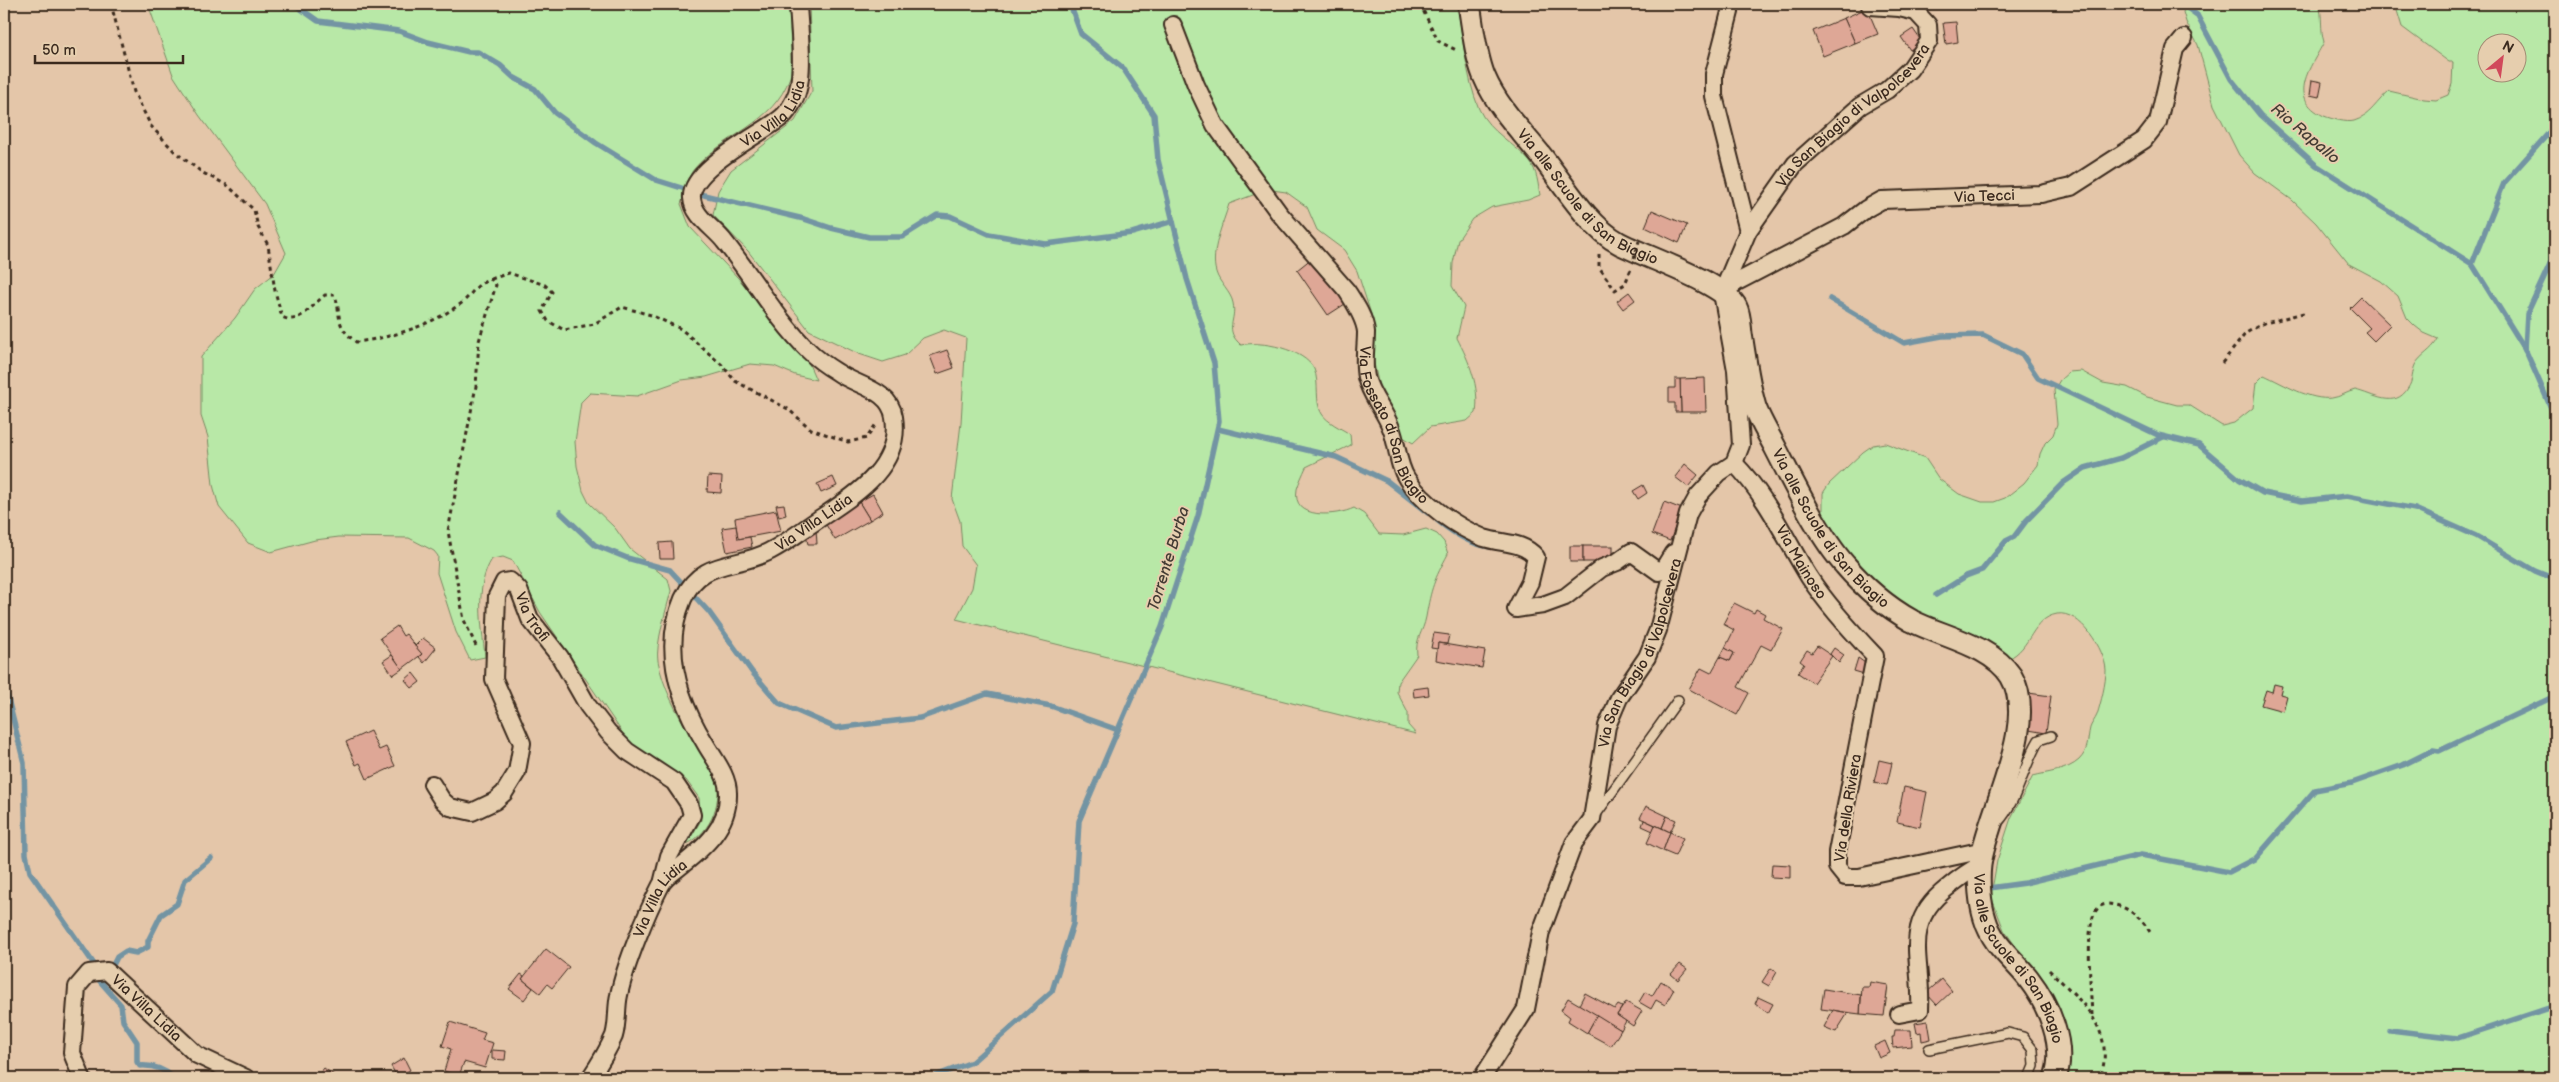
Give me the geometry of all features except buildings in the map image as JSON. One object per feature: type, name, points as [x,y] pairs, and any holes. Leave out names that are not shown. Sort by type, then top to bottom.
[{"type":"street","name":"Via Villa Lidia","points":[[590,1078],[614,1035],[619,994],[638,939],[663,880],[703,849],[714,837],[724,815],[728,794],[727,782],[702,740],[677,683],[672,662],[672,639],[675,622],[688,588],[700,574],[769,552],[865,488],[879,471],[893,447],[894,417],[892,407],[873,389],[840,375],[808,351],[764,296],[723,239],[700,216],[691,200],[693,186],[699,179],[721,159],[785,115],[797,96],[800,74],[798,4]]},
{"type":"street","name":"Via alle Scuole di San Biagio","points":[[1469,4],[1478,60],[1486,80],[1502,108],[1582,209],[1616,242],[1700,280],[1722,293],[1737,308],[1756,409],[1799,492],[1843,564],[1880,599],[1903,615],[1986,654],[2000,663],[2010,676],[2016,689],[2019,708],[2018,734],[1984,849],[1985,920],[1993,936],[2007,956],[2027,976],[2045,1001],[2058,1048],[2055,1078]]},
{"type":"street","points":[[1729,4],[1730,12],[1714,74],[1714,96],[1748,231]]},
{"type":"street","name":"Via San Biagio di Valpolcevera","points":[[1722,293],[1748,231],[1795,164],[1860,106],[1887,90],[1910,69],[1926,48],[1929,31],[1923,17],[1908,9],[1870,6]]},
{"type":"street","name":"Via Fossato di San Biagio","points":[[1174,25],[1196,85],[1216,125],[1279,213],[1347,291],[1356,305],[1366,330],[1365,370],[1367,380],[1392,428],[1398,458],[1406,478],[1423,498],[1465,530],[1487,539],[1506,541],[1531,551],[1536,557],[1530,582],[1516,609],[1543,605],[1565,598],[1602,568],[1616,562],[1631,552],[1659,572],[1679,546]]},
{"type":"street","name":"Via Tecci","points":[[1722,293],[1737,282],[1844,226],[1866,209],[1882,200],[2041,194],[2071,187],[2144,140],[2158,122],[2175,49],[2184,38]]},
{"type":"street","points":[[1722,293],[1736,370],[1742,425],[1741,445],[1734,462]]},
{"type":"street","name":"Via San Biagio di Valpolcevera","points":[[1482,1078],[1526,1009],[1541,932],[1574,843],[1592,819],[1606,726],[1619,698],[1647,657],[1658,630],[1688,514],[1698,496],[1719,473],[1734,462]]},
{"type":"street","name":"Via Mainoso","points":[[1734,462],[1751,480],[1763,497],[1821,592],[1842,622],[1875,656]]},
{"type":"street","name":"Via Trofi","points":[[432,784],[442,800],[450,807],[472,812],[495,801],[510,784],[517,772],[522,743],[494,679],[497,596],[504,582],[510,581],[519,590],[530,619],[560,657],[588,706],[608,732],[627,752],[674,782],[690,804],[692,815],[669,856],[663,880]]},
{"type":"street","name":"Via della Riviera","points":[[1875,656],[1837,852],[1837,867],[1845,877],[1859,877],[1933,862],[1984,849]]},
{"type":"street","points":[[1899,1014],[1920,1010],[1917,934],[1925,908],[1934,898],[1967,872],[1984,849]]},
{"type":"street","name":"Via Villa Lidia","points":[[82,1078],[72,1053],[77,987],[89,973],[107,970],[197,1055],[246,1078]]},
{"type":"lane","points":[[1592,819],[1678,700]]},
{"type":"lane","points":[[1984,849],[2005,814],[2029,756],[2039,740],[2052,736]]},
{"type":"lane","points":[[1929,1049],[2008,1033],[2023,1037],[2033,1050],[2034,1066],[2029,1078]]},
{"type":"path","points":[[111,4],[134,92],[151,126],[175,152],[203,173],[227,185],[254,210],[258,226],[268,245],[275,291],[282,317],[288,320],[299,318],[326,295],[335,295],[339,306],[337,318],[346,335],[356,342],[369,340],[411,329],[440,318],[461,304],[478,284],[509,273],[545,285],[552,292],[542,311],[548,321],[564,330],[594,324],[622,307],[651,315],[682,329],[722,365],[735,381],[764,394],[788,409],[811,429],[828,436],[848,442],[867,438],[875,425],[885,400]]},
{"type":"path","points":[[1420,4],[1438,41],[1478,60]]},
{"type":"path","points":[[1601,229],[1599,267],[1615,290],[1625,284],[1631,271]]},
{"type":"path","points":[[1634,259],[1640,241]]},
{"type":"path","points":[[491,279],[496,285],[479,341],[476,386],[448,531],[464,620],[487,672],[494,679]]},
{"type":"path","points":[[2222,363],[2246,333],[2262,324],[2307,312]]},
{"type":"path","points":[[2092,1016],[2090,940],[2096,911],[2101,906],[2108,904],[2118,906],[2142,920],[2150,932]]},
{"type":"green space","points":[[148,4],[789,4],[791,72],[782,93],[772,107],[760,118],[706,157],[694,169],[681,204],[690,227],[739,279],[809,364],[816,380],[795,375],[774,366],[750,364],[706,377],[682,380],[637,396],[590,393],[581,402],[575,442],[577,466],[583,491],[589,503],[615,528],[630,549],[668,579],[671,591],[658,646],[660,671],[675,708],[690,734],[710,762],[717,782],[718,793],[714,814],[696,839],[687,844],[701,820],[699,798],[686,780],[628,741],[540,612],[513,561],[503,557],[492,559],[486,570],[481,594],[481,620],[485,657],[470,660],[456,632],[437,573],[438,556],[434,551],[409,538],[339,537],[315,540],[271,552],[248,543],[219,507],[213,485],[208,437],[201,416],[201,357],[235,318],[255,289],[274,274],[286,253],[265,204],[199,115],[173,75]]},
{"type":"green space","points":[[809,4],[1457,4],[1468,71],[1479,109],[1489,124],[1530,162],[1536,173],[1540,195],[1528,200],[1492,207],[1472,219],[1458,240],[1453,263],[1452,286],[1464,307],[1457,338],[1466,356],[1475,383],[1476,413],[1467,421],[1430,427],[1413,443],[1403,437],[1380,391],[1372,354],[1372,317],[1357,271],[1344,250],[1317,230],[1307,207],[1286,192],[1272,190],[1261,192],[1229,204],[1218,238],[1215,256],[1216,272],[1233,303],[1232,329],[1236,339],[1241,345],[1270,345],[1292,351],[1309,362],[1316,374],[1318,404],[1322,414],[1331,423],[1350,434],[1351,445],[1306,467],[1297,489],[1297,499],[1301,507],[1317,514],[1337,513],[1354,508],[1364,514],[1379,534],[1403,535],[1426,529],[1437,534],[1444,542],[1448,554],[1431,591],[1425,623],[1417,644],[1417,655],[1398,682],[1397,692],[1408,713],[1408,725],[1416,734],[956,619],[972,588],[976,565],[962,546],[960,521],[952,499],[961,423],[966,338],[944,330],[923,338],[905,355],[883,362],[859,354],[809,330],[748,251],[713,215],[718,191],[731,170],[795,121],[812,91]]},
{"type":"green space","points":[[2187,4],[2319,4],[2324,42],[2308,72],[2304,91],[2306,100],[2313,109],[2324,116],[2354,121],[2364,116],[2389,91],[2436,100],[2448,95],[2452,84],[2453,62],[2449,62],[2402,27],[2395,4],[2555,4],[2555,1078],[2064,1078],[2045,987],[2004,930],[1991,896],[1997,861],[2011,818],[2033,776],[2069,767],[2085,753],[2090,728],[2097,715],[2104,687],[2106,670],[2101,652],[2090,633],[2074,618],[2066,614],[2048,617],[2036,628],[2022,648],[2008,659],[1939,628],[1864,579],[1823,516],[1823,493],[1829,484],[1863,452],[1873,445],[1885,443],[1925,458],[1939,479],[1959,494],[1982,502],[1994,502],[2005,498],[2024,483],[2038,465],[2045,443],[2053,435],[2057,424],[2054,390],[2060,380],[2069,372],[2081,371],[2103,383],[2127,387],[2147,397],[2177,405],[2189,405],[2222,426],[2234,423],[2253,408],[2256,383],[2264,375],[2297,391],[2315,397],[2335,397],[2355,390],[2383,399],[2397,398],[2403,395],[2411,382],[2415,365],[2438,339],[2424,333],[2415,326],[2407,318],[2398,296],[2381,281],[2349,264],[2316,223],[2292,200],[2255,173],[2239,155],[2214,105],[2198,45],[2183,12]]},
{"type":"waterway","points":[[294,4],[318,21],[399,31],[428,42],[469,52],[478,52],[500,65],[513,77],[535,89],[555,113],[596,143],[656,180],[704,195],[804,219],[831,228],[869,237],[902,237],[937,215],[950,216],[989,234],[1046,244],[1132,233],[1173,221]]},
{"type":"waterway","name":"Torrente Burba","points":[[930,1078],[972,1062],[1052,991],[1073,924],[1079,821],[1162,627],[1198,516],[1219,421],[1214,363],[1187,279],[1158,160],[1154,115],[1123,68],[1081,34],[1070,4]]},
{"type":"waterway","name":"Rio Rapallo","points":[[2182,4],[2197,15],[2231,79],[2260,115],[2316,165],[2472,264]]},
{"type":"waterway","points":[[2555,126],[2504,183],[2472,264],[2525,349],[2555,417]]},
{"type":"waterway","points":[[2525,349],[2527,314],[2555,253]]},
{"type":"waterway","points":[[1830,299],[1904,343],[1942,336],[1983,335],[2022,354],[2038,378],[2158,435],[2199,445],[2239,479],[2263,493],[2302,501],[2347,496],[2415,509],[2476,536],[2535,571],[2555,579]]},
{"type":"waterway","points":[[1218,429],[1336,457],[1387,481],[1428,513]]},
{"type":"waterway","points":[[1936,595],[1966,576],[1982,570],[2006,541],[2014,537],[2026,521],[2063,483],[2085,468],[2121,458],[2163,437]]},
{"type":"waterway","points":[[560,512],[595,545],[627,558],[670,570],[709,612],[752,672],[779,703],[836,728],[920,718],[987,694],[1051,706],[1118,730]]},
{"type":"waterway","points":[[1437,520],[1450,530],[1472,542],[1495,547]]},
{"type":"waterway","points":[[4,683],[24,763],[26,854],[30,872],[96,967],[98,979],[121,1005],[123,1021],[137,1042],[137,1062],[140,1066],[150,1066],[163,1070],[174,1078]]},
{"type":"waterway","points":[[1989,888],[2025,883],[2141,855],[2229,872],[2256,858],[2315,790],[2352,783],[2403,765],[2433,750],[2439,751],[2555,696]]},
{"type":"waterway","points":[[110,971],[117,957],[126,951],[136,953],[148,947],[148,941],[161,915],[177,904],[185,880],[211,858]]},
{"type":"waterway","points":[[2390,1030],[2458,1038],[2555,1006]]}]
